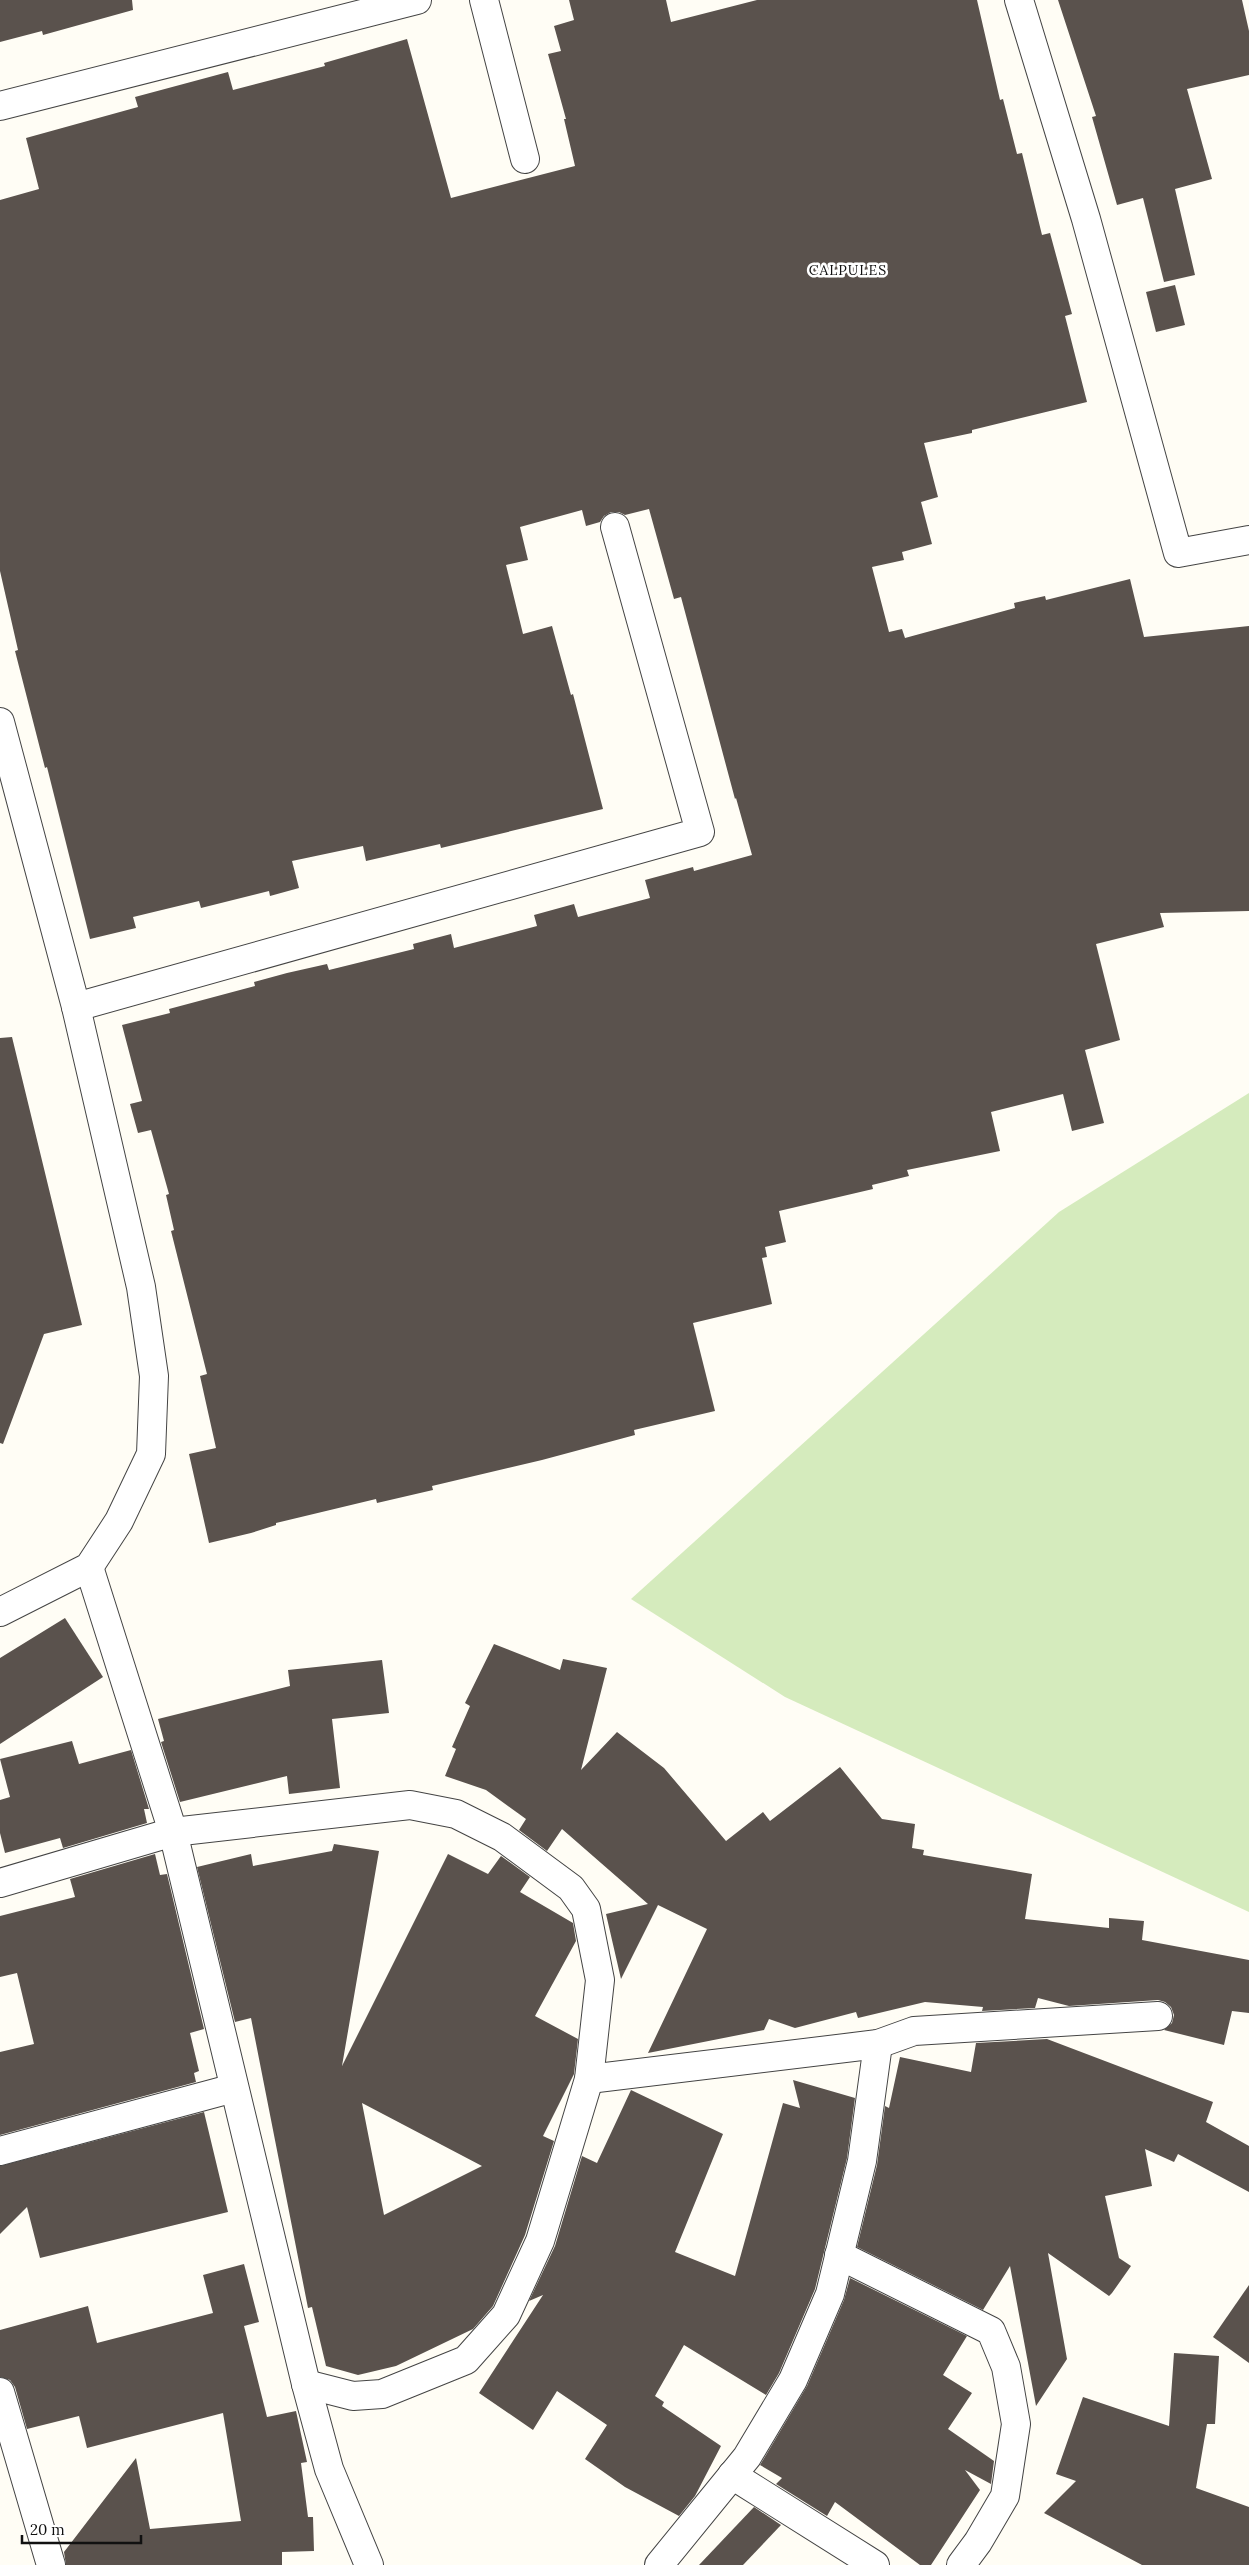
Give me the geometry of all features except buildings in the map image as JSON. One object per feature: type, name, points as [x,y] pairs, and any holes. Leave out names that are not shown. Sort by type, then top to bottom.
[{"type":"street","points":[[0,106],[417,0]]},
{"type":"street","points":[[484,0],[525,159]]},
{"type":"street","points":[[1019,0],[1086,219],[1178,553],[1249,540]]},
{"type":"street","points":[[76,1007],[700,832],[615,527]]},
{"type":"street","points":[[0,722],[76,1007],[141,1287],[154,1376],[151,1454],[119,1521],[89,1567],[0,1612]]},
{"type":"street","points":[[89,1567],[173,1832],[306,2384],[329,2469],[369,2565]]},
{"type":"street","points":[[0,1883],[173,1832],[410,1805],[456,1814],[502,1836],[571,1888],[586,1909],[600,1980],[589,2079],[540,2241],[506,2315],[466,2360],[382,2394],[353,2396],[306,2384]]},
{"type":"street","points":[[589,2079],[878,2044],[914,2031],[1158,2016]]},
{"type":"street","points":[[659,2565],[748,2457],[793,2380],[830,2294],[862,2161],[878,2044]]},
{"type":"street","points":[[0,2151],[234,2088]]},
{"type":"street","points":[[839,2255],[990,2331],[1006,2367],[1016,2424],[1005,2496],[962,2565]]},
{"type":"street","points":[[0,2392],[51,2565]]},
{"type":"street","points":[[732,2475],[876,2565]]},
{"type":"green space","points":[[1249,1093],[1249,1912],[785,1697],[631,1599],[1059,1212]]},
{"type":"district","name":"CALPULES","points":[[848,270]]}]
